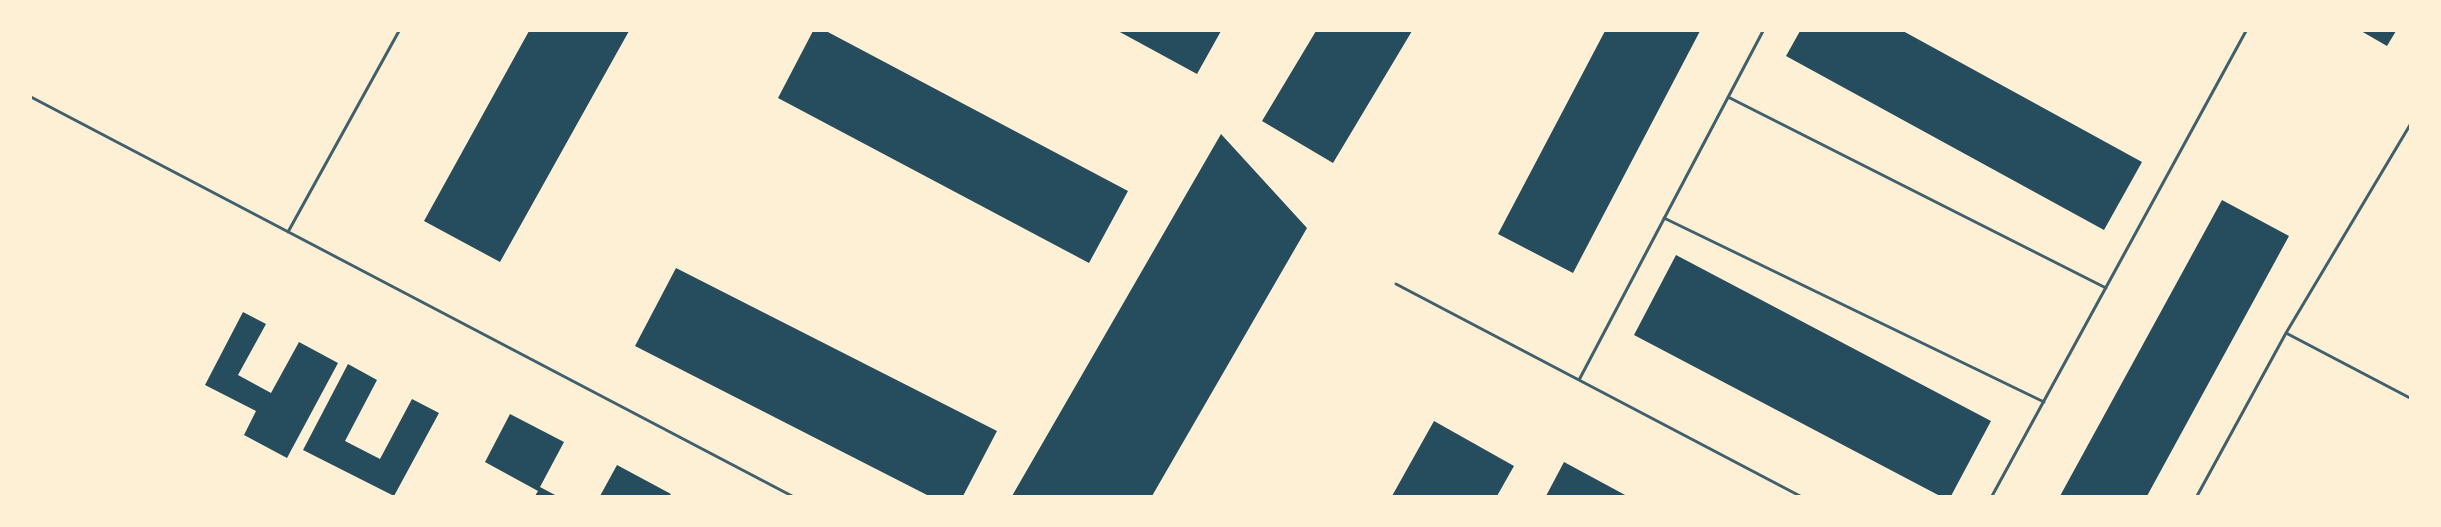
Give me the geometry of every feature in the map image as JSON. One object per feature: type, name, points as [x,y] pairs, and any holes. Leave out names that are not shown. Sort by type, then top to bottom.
[{"type":"lane","points":[[288,232],[399,31]]},
{"type":"lane","points":[[1579,380],[1764,31]]},
{"type":"lane","points":[[1992,496],[2246,31]]},
{"type":"lane","points":[[31,97],[792,496]]},
{"type":"lane","points":[[1728,97],[2106,288]]},
{"type":"lane","points":[[2197,496],[2286,333],[2410,125]]},
{"type":"lane","points":[[1664,218],[2044,402]]},
{"type":"lane","points":[[1396,284],[1800,496]]},
{"type":"lane","points":[[2286,333],[2410,398]]},
{"type":"building","points":[[529,31],[629,31],[500,262],[424,221]]},
{"type":"building","points":[[813,31],[826,31],[1128,191],[1089,263],[778,98]]},
{"type":"building","points":[[1118,31],[1221,31],[1197,74]]},
{"type":"building","points":[[1316,31],[1412,31],[1333,163],[1262,121]]},
{"type":"building","points":[[1605,31],[1700,31],[1573,273],[1498,234]]},
{"type":"building","points":[[1800,31],[1903,31],[2142,162],[2104,230],[1786,56]]},
{"type":"building","points":[[2361,31],[2396,31],[2387,46]]},
{"type":"building","points":[[1221,134],[1307,228],[1152,496],[1012,496]]},
{"type":"building","points":[[2222,200],[2289,236],[2147,496],[2060,496]]},
{"type":"building","points":[[1676,255],[1991,421],[1951,496],[1940,496],[1634,335]]},
{"type":"building","points":[[676,268],[997,431],[963,496],[929,496],[635,346]]},
{"type":"building","points":[[243,312],[266,324],[238,375],[271,393],[299,342],[338,363],[287,458],[244,435],[256,411],[205,385]]},
{"type":"building","points":[[348,364],[377,380],[345,441],[380,459],[412,399],[439,413],[394,496],[303,450]]},
{"type":"building","points":[[510,414],[564,442],[540,487],[557,496],[535,496],[538,491],[485,462]]},
{"type":"building","points":[[1434,421],[1514,466],[1497,496],[1392,496]]},
{"type":"building","points":[[1564,462],[1627,496],[1546,496]]},
{"type":"building","points":[[617,465],[671,494],[669,496],[600,496]]}]
